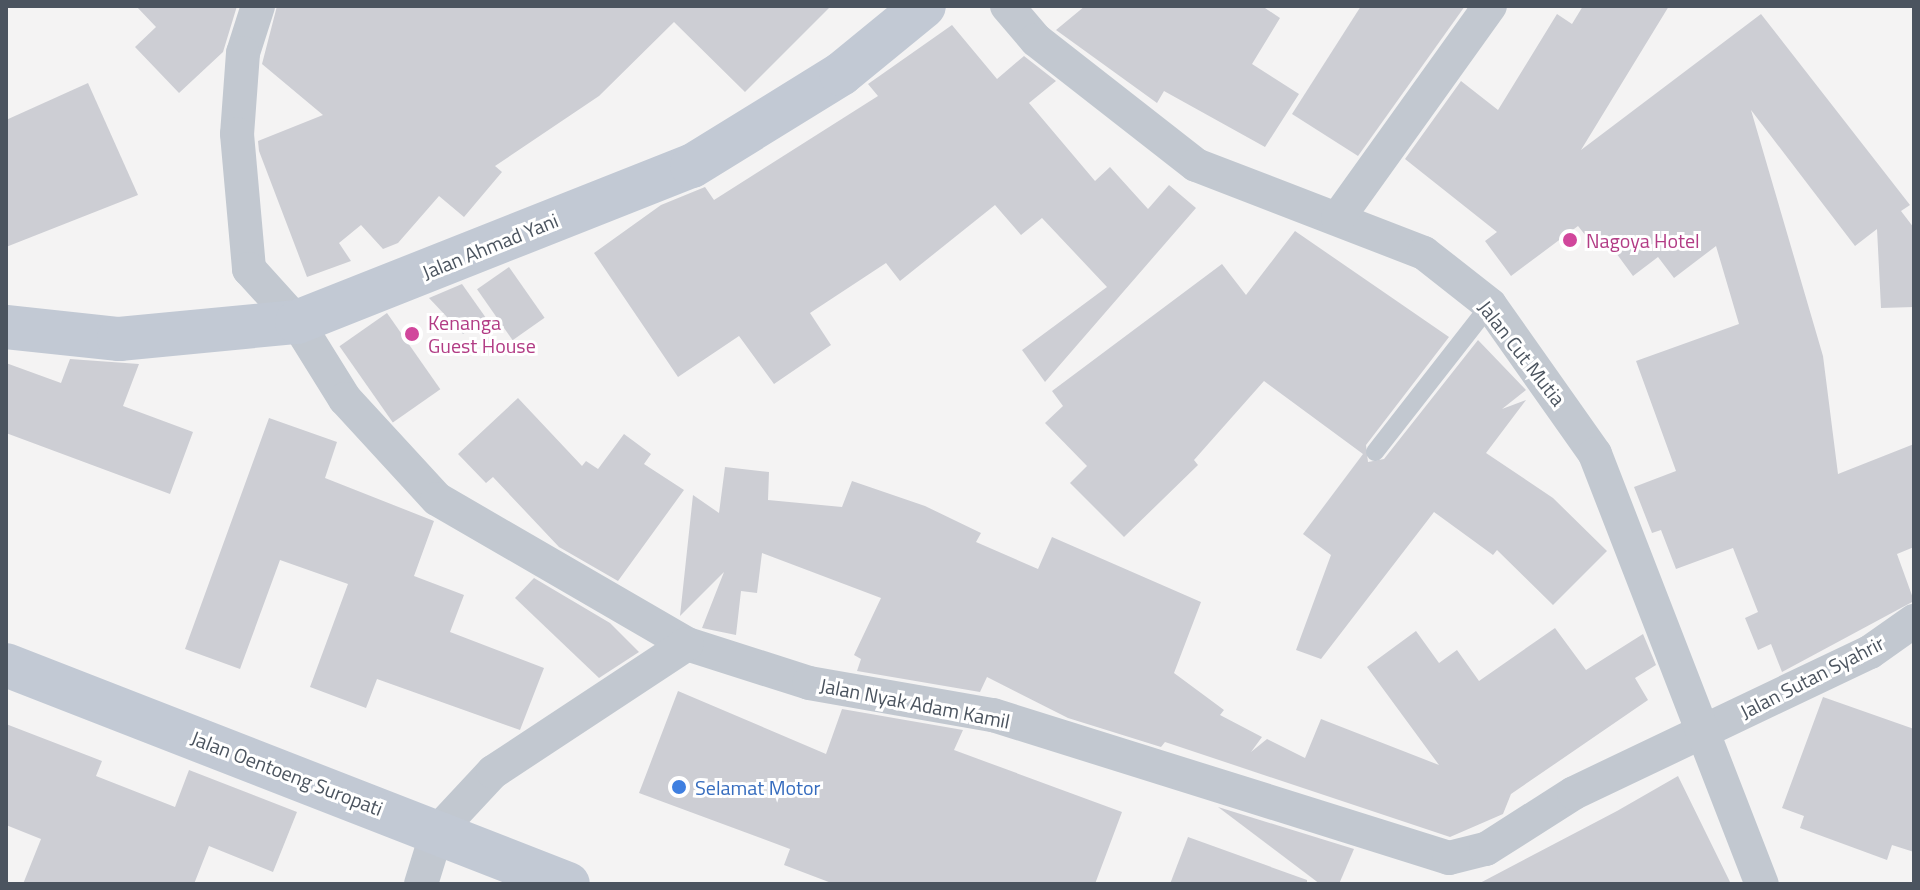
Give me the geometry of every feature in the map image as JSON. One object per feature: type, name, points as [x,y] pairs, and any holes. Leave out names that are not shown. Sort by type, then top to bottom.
[{"type":"street","name":"Jalan Nyak Adam Kamil","points":[[258,6],[243,53],[237,134],[249,269],[297,322],[345,399],[437,499],[687,644],[809,683],[993,715],[1449,858],[1486,849],[1574,793],[1707,729]]},
{"type":"street","name":"Jalan Ahmad Yani","points":[[6,327],[119,339],[297,322],[692,166],[841,74],[924,6]]},
{"type":"street","name":"Jalan Cut Mutia","points":[[1007,6],[1036,40],[1196,165],[1424,253],[1490,305],[1595,454],[1707,729],[1762,884]]},
{"type":"street","points":[[1338,218],[1490,6]]},
{"type":"street","name":"Jalan Sutan Syahrir","points":[[1707,729],[1870,652],[1914,621]]},
{"type":"street","points":[[421,884],[437,832],[526,747],[687,644]]},
{"type":"street","name":"Jalan Oentoeng Suropati","points":[[6,665],[568,884]]},
{"type":"lane","points":[[1375,452],[1490,305]]},
{"type":"building","points":[[136,6],[237,6],[223,52],[179,93],[135,47],[156,27]]},
{"type":"building","points":[[277,6],[831,6],[745,92],[674,22],[599,96],[495,166],[502,172],[464,217],[439,196],[398,243],[383,249],[361,225],[339,243],[351,261],[307,277],[259,151],[258,141],[323,115],[262,64]]},
{"type":"building","points":[[1085,6],[1262,6],[1280,18],[1252,64],[1299,94],[1265,147],[1164,91],[1157,103],[1056,30]]},
{"type":"building","points":[[1361,6],[1465,6],[1358,156],[1292,114]]},
{"type":"building","points":[[1583,6],[1669,6],[1581,150],[1761,14],[1910,205],[1901,211],[1914,228],[1914,307],[1881,308],[1877,229],[1855,246],[1751,110],[1823,356],[1838,474],[1914,444],[1914,547],[1897,554],[1914,601],[1782,672],[1771,644],[1758,650],[1745,618],[1758,612],[1733,548],[1676,569],[1661,530],[1652,533],[1634,487],[1676,471],[1636,361],[1739,324],[1716,246],[1674,278],[1658,257],[1633,276],[1608,242],[1598,251],[1578,226],[1511,276],[1485,241],[1497,232],[1405,159],[1461,81],[1498,110],[1557,14],[1572,24]]},
{"type":"building","points":[[952,25],[997,79],[1024,56],[1056,81],[1029,103],[1095,181],[1110,167],[1148,209],[1169,185],[1196,208],[1045,382],[1022,350],[1107,287],[1042,218],[1021,235],[995,205],[900,281],[886,263],[810,313],[831,345],[774,384],[739,336],[678,377],[594,253],[661,205],[705,187],[714,200],[878,96],[868,84]]},
{"type":"building","points":[[88,83],[138,195],[6,247],[6,120]]},
{"type":"building","points":[[1295,231],[1449,337],[1366,445],[1368,462],[1384,459],[1478,340],[1526,390],[1502,409],[1526,400],[1486,453],[1553,498],[1607,551],[1553,605],[1497,550],[1493,555],[1434,512],[1321,659],[1296,650],[1331,555],[1303,534],[1363,454],[1264,381],[1194,460],[1198,465],[1124,537],[1070,483],[1087,466],[1045,423],[1063,406],[1052,391],[1222,264],[1246,295]]},
{"type":"building","points":[[509,267],[545,318],[513,340],[477,289]]},
{"type":"building","points":[[462,284],[486,318],[463,334],[429,298]]},
{"type":"building","points":[[387,313],[440,389],[393,422],[339,346]]},
{"type":"building","points":[[70,359],[139,364],[123,406],[193,432],[170,494],[6,433],[6,363],[61,383]]},
{"type":"building","points":[[518,398],[582,466],[586,461],[598,469],[624,434],[651,454],[644,464],[684,490],[618,581],[559,547],[493,477],[486,483],[458,454]]},
{"type":"building","points":[[269,418],[337,442],[325,478],[434,521],[414,576],[464,595],[450,632],[544,668],[520,730],[377,679],[366,708],[310,687],[348,584],[280,560],[240,669],[185,649]]},
{"type":"building","points":[[725,467],[769,472],[768,500],[842,507],[852,481],[925,506],[981,533],[976,542],[1038,569],[1052,537],[1201,602],[1174,673],[1224,710],[1220,715],[1262,737],[1251,752],[1267,739],[1305,758],[1321,719],[1439,765],[1367,667],[1416,631],[1439,663],[1457,650],[1479,681],[1555,628],[1586,670],[1643,634],[1656,665],[1635,678],[1648,700],[1511,794],[1503,814],[1450,837],[1165,742],[1161,747],[1068,718],[987,677],[980,692],[857,671],[861,659],[854,655],[881,598],[762,553],[757,593],[741,591],[736,635],[702,628],[724,572],[680,616],[693,495],[719,513]]},
{"type":"building","points":[[534,578],[610,623],[639,652],[599,678],[515,598]]},
{"type":"building","points":[[678,691],[826,754],[842,709],[963,730],[954,750],[1122,812],[1095,884],[834,884],[784,865],[790,849],[639,793]]},
{"type":"building","points":[[1823,697],[1914,729],[1914,852],[1892,845],[1887,860],[1800,828],[1804,816],[1782,808]]},
{"type":"building","points":[[6,724],[102,761],[96,776],[175,807],[189,770],[297,812],[273,872],[209,846],[194,884],[23,884],[41,839],[6,825]]},
{"type":"building","points":[[1678,776],[1731,884],[1478,884],[1617,811]]},
{"type":"building","points":[[1218,807],[1354,849],[1339,884],[1320,884]]},
{"type":"building","points":[[1188,837],[1307,880],[1307,884],[1170,884]]},
{"type":"place","name":"Nagoya Hotel","points":[[1570,240]]},
{"type":"place","name":"Kenanga Guest House","points":[[412,334]]},
{"type":"place","name":"Selamat Motor","points":[[679,787]]}]
